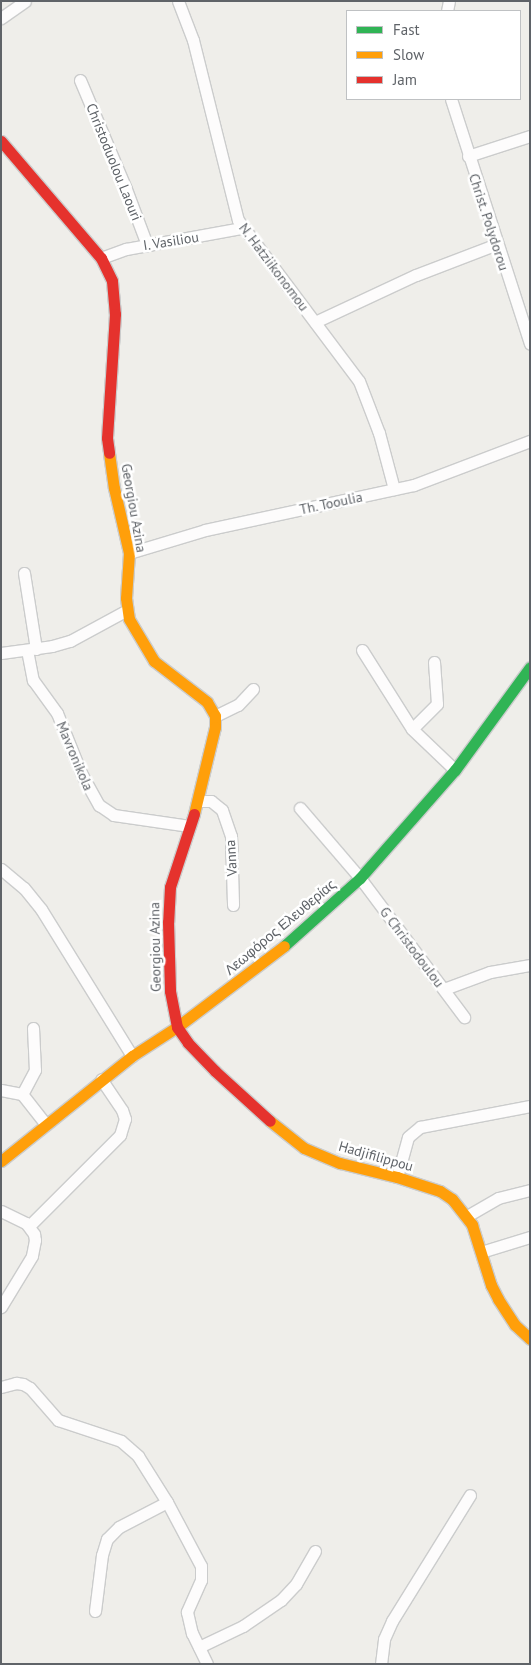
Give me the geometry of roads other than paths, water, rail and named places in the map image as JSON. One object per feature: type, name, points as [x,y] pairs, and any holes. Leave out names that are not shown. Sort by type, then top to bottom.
[{"type":"street","points":[[1,18],[25,1]]},
{"type":"street","name":"N. Hatziikonomou","points":[[178,1],[192,40],[234,204],[242,228],[351,368],[364,391],[379,433],[394,490]]},
{"type":"street","name":"Christoduolou Laouri","points":[[80,80],[126,189],[147,245]]},
{"type":"street","name":"Christ. Polydorou","points":[[450,100],[497,244],[526,322],[530,344]]},
{"type":"street","points":[[468,156],[530,136]]},
{"type":"street","name":"Georgiou Azina","points":[[1,141],[101,258],[112,281],[115,303],[107,438],[114,488],[128,553],[127,610],[132,628],[154,661],[207,702],[215,716],[215,727],[198,801],[176,863],[168,903],[170,991],[177,1027]]},
{"type":"street","name":"I. Vasiliou","points":[[101,258],[147,245],[242,228]]},
{"type":"street","points":[[315,322],[416,275],[497,244]]},
{"type":"street","name":"Th. Tooulia","points":[[128,553],[205,530],[394,490],[438,477],[530,441]]},
{"type":"street","name":"Mavronikola","points":[[24,573],[32,650],[33,680],[57,713],[81,773],[99,805],[114,815],[189,826]]},
{"type":"street","points":[[1,653],[32,650],[70,641],[127,610]]},
{"type":"street","points":[[362,650],[412,729],[455,770]]},
{"type":"street","points":[[412,729],[437,704],[434,662]]},
{"type":"street","name":"Λεωφόρος Ελευθερίας","points":[[1,1161],[132,1056],[177,1027],[281,949],[360,878],[455,770],[530,667]]},
{"type":"street","points":[[215,716],[238,705],[253,689]]},
{"type":"street","name":"Vanna","points":[[198,801],[211,801],[222,810],[231,836],[233,905]]},
{"type":"street","name":"G Christodoulou","points":[[300,808],[360,878],[464,1017]]},
{"type":"street","points":[[1,869],[24,888],[41,910],[132,1056]]},
{"type":"street","points":[[444,989],[490,972],[530,965]]},
{"type":"street","name":"Hadjifilippou","points":[[177,1027],[188,1043],[215,1071],[294,1141],[316,1154],[340,1163],[398,1177],[440,1191],[452,1199],[467,1216],[491,1285],[498,1299],[515,1325],[530,1339]]},
{"type":"street","points":[[22,1094],[35,1070],[33,1028]]},
{"type":"street","points":[[29,1226],[120,1135],[124,1119],[122,1110],[101,1080]]},
{"type":"street","points":[[1,1090],[22,1094],[46,1125]]},
{"type":"street","points":[[398,1177],[408,1137],[420,1127],[530,1106]]},
{"type":"street","points":[[467,1216],[498,1198],[530,1190]]},
{"type":"street","points":[[1,1211],[29,1226],[34,1234],[35,1248],[12,1292],[1,1306]]},
{"type":"street","points":[[481,1252],[530,1237]]},
{"type":"street","points":[[1,1387],[16,1383],[23,1384],[30,1388],[58,1420],[121,1441],[138,1456],[167,1502],[201,1566],[201,1580],[188,1612],[189,1624],[207,1664]]},
{"type":"street","points":[[381,1664],[384,1639],[392,1621],[470,1495]]},
{"type":"street","points":[[95,1611],[102,1555],[107,1539],[119,1527],[167,1502]]},
{"type":"street","points":[[199,1647],[243,1626],[281,1600],[296,1584],[315,1550]]}]
